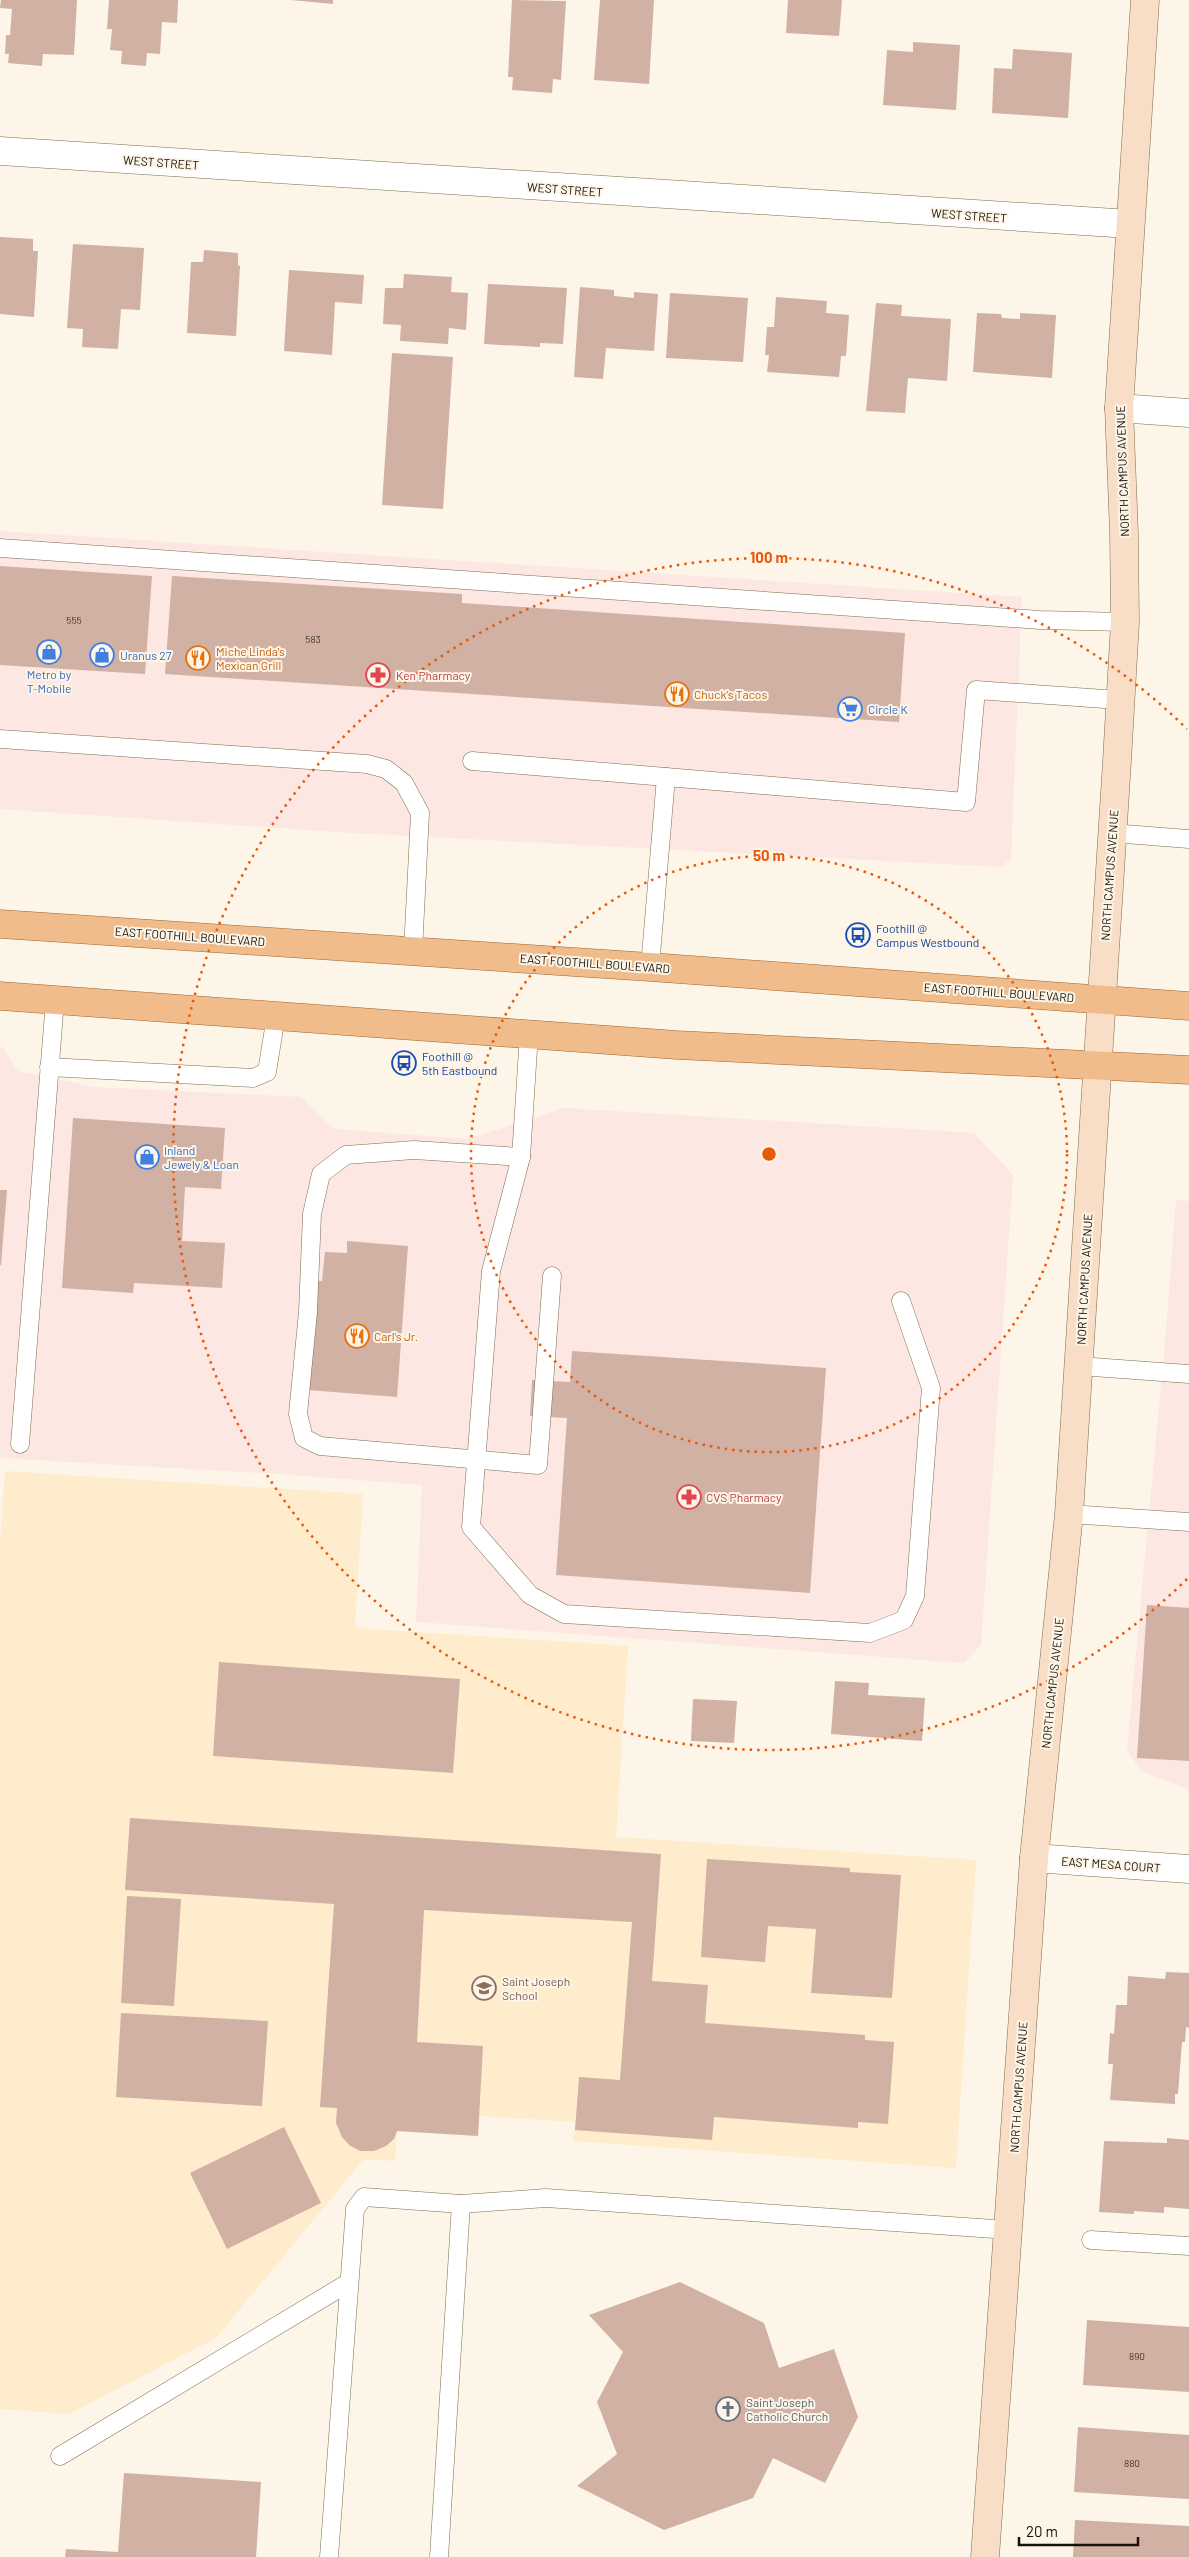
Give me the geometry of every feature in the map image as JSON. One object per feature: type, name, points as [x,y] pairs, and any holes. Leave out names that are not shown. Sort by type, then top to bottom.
[{"type":"main road","name":"EAST FOOTHILL BOULEVARD","points":[[0,924],[650,966],[1102,998],[1189,1006]]},
{"type":"main road","points":[[0,996],[677,1044],[1189,1070]]},
{"type":"street","name":"NORTH CAMPUS AVENUE","points":[[985,2557],[1034,1858],[1069,1514],[1079,1366],[1096,1065],[1102,998],[1125,622],[1119,408],[1145,0]]},
{"type":"street","name":"WEST STREET","points":[[0,151],[1130,224]]},
{"type":"street","points":[[1119,408],[1189,413]]},
{"type":"street","name":"EAST MESA COURT","points":[[1034,1858],[1189,1869]]},
{"type":"lane","points":[[0,548],[1040,620],[1125,622]]},
{"type":"lane","points":[[472,761],[966,802],[976,690],[1119,700]]},
{"type":"lane","points":[[0,739],[367,764],[386,769],[404,783],[420,813],[413,951]]},
{"type":"lane","points":[[650,966],[666,777]]},
{"type":"lane","points":[[1112,833],[1189,839]]},
{"type":"lane","points":[[20,1444],[55,1000]]},
{"type":"lane","points":[[49,1067],[252,1078],[267,1072],[276,1016]]},
{"type":"lane","points":[[529,1034],[521,1157],[491,1271],[471,1527],[530,1595],[564,1614],[870,1633],[904,1620],[916,1596],[931,1388],[901,1301]]},
{"type":"lane","points":[[521,1157],[414,1150],[346,1155],[321,1174],[312,1214],[308,1312],[298,1414],[304,1438],[320,1446],[538,1465],[552,1276]]},
{"type":"lane","points":[[1079,1366],[1189,1374]]},
{"type":"lane","points":[[1069,1514],[1189,1522]]},
{"type":"lane","points":[[329,2557],[355,2209],[364,2197],[461,2204],[546,2198],[1009,2230]]},
{"type":"lane","points":[[439,2557],[461,2204]]},
{"type":"lane","points":[[1091,2240],[1189,2246]]},
{"type":"lane","points":[[60,2456],[348,2283]]},
{"type":"shaded area","points":[[0,531],[1022,597],[1011,859],[1001,867],[352,833],[0,809]]},
{"type":"shaded area","points":[[0,1048],[3,1048],[18,1071],[94,1087],[301,1097],[334,1129],[468,1139],[564,1108],[974,1133],[1013,1175],[981,1645],[964,1663],[416,1622],[422,1485],[280,1474],[0,1458]]},
{"type":"shaded area","points":[[1176,1200],[1189,1201],[1189,1790],[1141,1771],[1127,1750],[1166,1332]]},
{"type":"shaded area","name":"Saint Joseph School","points":[[5,1471],[363,1494],[355,1628],[628,1646],[616,1837],[976,1860],[956,2168],[573,2141],[575,2122],[480,2116],[478,2136],[397,2131],[395,2161],[364,2159],[216,2338],[69,2414],[0,2409],[0,1543]]},
{"type":"building","points":[[1,0],[77,0],[74,55],[43,54],[42,66],[8,63],[9,54],[5,54],[6,35],[10,35],[12,9],[0,8]]},
{"type":"building","points":[[109,0],[178,0],[177,23],[162,22],[160,54],[147,53],[146,66],[121,64],[122,51],[110,50],[112,29],[107,29]]},
{"type":"building","points":[[291,0],[333,0],[333,4]]},
{"type":"building","points":[[512,0],[566,1],[561,80],[553,79],[552,93],[512,90],[513,77],[508,77]]},
{"type":"building","points":[[600,0],[654,0],[649,84],[594,80]]},
{"type":"building","points":[[788,0],[842,0],[839,36],[786,33]]},
{"type":"building","points":[[913,42],[960,45],[956,110],[883,105],[887,50],[913,52]]},
{"type":"building","points":[[1013,49],[1072,53],[1068,118],[992,113],[994,68],[1012,69]]},
{"type":"building","points":[[0,237],[33,239],[33,251],[38,251],[34,317],[0,314]]},
{"type":"building","points":[[73,244],[144,248],[140,310],[121,309],[118,349],[82,347],[83,329],[67,328]]},
{"type":"building","points":[[204,250],[238,253],[238,265],[240,266],[236,336],[187,333],[191,262],[203,262]]},
{"type":"building","points":[[289,270],[364,275],[362,304],[335,302],[332,355],[284,351]]},
{"type":"building","points":[[404,274],[452,277],[451,292],[468,293],[466,330],[449,328],[448,344],[400,341],[401,325],[383,324],[385,288],[403,288]]},
{"type":"building","points":[[488,284],[567,288],[563,344],[540,343],[540,347],[484,344]]},
{"type":"building","points":[[580,287],[614,290],[614,296],[634,298],[634,292],[658,294],[654,351],[606,348],[603,379],[574,377]]},
{"type":"building","points":[[670,293],[748,298],[743,362],[666,358]]},
{"type":"building","points":[[776,297],[827,301],[826,313],[849,315],[846,356],[841,356],[839,377],[767,372],[769,355],[765,355],[767,327],[774,327]]},
{"type":"building","points":[[876,303],[902,305],[901,316],[951,319],[947,381],[908,378],[905,413],[866,411]]},
{"type":"building","points":[[977,313],[1001,314],[1002,318],[1020,319],[1020,313],[1056,315],[1052,378],[973,372]]},
{"type":"building","points":[[392,353],[453,357],[443,509],[382,505]]},
{"type":"building","points":[[0,566],[152,576],[145,674],[0,665]]},
{"type":"building","points":[[172,576],[462,594],[462,603],[905,633],[899,722],[165,674]]},
{"type":"building","name":"Inland Jewely & Loan","points":[[73,1118],[225,1128],[221,1189],[185,1187],[182,1241],[225,1243],[222,1288],[134,1283],[133,1293],[62,1288]]},
{"type":"building","points":[[0,1190],[7,1190],[1,1265],[0,1265]]},
{"type":"building","name":"Carl's Jr.","points":[[347,1241],[408,1246],[397,1397],[308,1390],[316,1281],[322,1281],[325,1252],[347,1253]]},
{"type":"building","name":"CVS Pharmacy","points":[[572,1351],[826,1368],[810,1593],[556,1575],[567,1418],[530,1416],[532,1380],[570,1382]]},
{"type":"building","points":[[1147,1605],[1189,1608],[1189,1761],[1137,1758]]},
{"type":"building","points":[[219,1662],[460,1679],[453,1773],[213,1756]]},
{"type":"building","points":[[835,1681],[869,1683],[868,1695],[925,1698],[922,1741],[831,1734]]},
{"type":"building","points":[[693,1699],[737,1701],[734,1743],[691,1741]]},
{"type":"building","points":[[130,1818],[661,1854],[652,1981],[708,1985],[705,2023],[865,2035],[865,2040],[894,2042],[888,2124],[858,2122],[858,2128],[714,2117],[712,2140],[575,2130],[579,2077],[620,2080],[632,1922],[424,1910],[417,2042],[483,2046],[478,2136],[397,2131],[394,2139],[386,2146],[374,2151],[360,2151],[349,2145],[342,2137],[336,2123],[337,2108],[320,2107],[334,1904],[125,1890]]},
{"type":"building","points":[[707,1859],[850,1868],[850,1872],[901,1875],[892,1998],[811,1993],[816,1929],[768,1926],[765,1962],[701,1957]]},
{"type":"building","points":[[127,1896],[181,1899],[174,2006],[121,2003]]},
{"type":"building","points":[[1166,1972],[1189,1973],[1189,2028],[1186,2027],[1185,2042],[1182,2042],[1178,2094],[1175,2094],[1175,2104],[1110,2100],[1113,2064],[1108,2064],[1110,2033],[1114,2034],[1116,2005],[1127,2005],[1128,1976],[1165,1979]]},
{"type":"building","points":[[121,2013],[268,2021],[262,2106],[116,2097]]},
{"type":"building","points":[[284,2127],[321,2203],[227,2249],[190,2173]]},
{"type":"building","points":[[1167,2138],[1189,2140],[1189,2209],[1164,2207],[1164,2213],[1134,2211],[1134,2214],[1099,2212],[1104,2141],[1167,2143]]},
{"type":"building","name":"Saint Joseph Catholic Church","points":[[680,2282],[764,2323],[779,2368],[834,2349],[858,2417],[825,2483],[773,2458],[753,2498],[664,2530],[577,2486],[617,2454],[597,2402],[623,2352],[589,2315]]},
{"type":"building","points":[[1087,2320],[1189,2327],[1189,2392],[1083,2385]]},
{"type":"building","points":[[1078,2427],[1189,2435],[1189,2499],[1074,2492]]},
{"type":"building","points":[[124,2473],[261,2482],[256,2557],[65,2557],[66,2549],[118,2552]]},
{"type":"building","points":[[1075,2520],[1189,2526],[1189,2557],[1073,2557]]},
{"type":"place","name":"Metro by T-Mobile","points":[[49,652]]},
{"type":"place","name":"Uranus 27","points":[[102,655]]},
{"type":"place","name":"Miche Linda's Mexican Grill","points":[[198,658]]},
{"type":"place","name":"Ken Pharmacy","points":[[378,675]]},
{"type":"place","name":"Chuck's Tacos","points":[[677,694]]},
{"type":"place","name":"Circle K","points":[[850,709]]},
{"type":"place","name":"Foothill @ Campus Westbound","points":[[858,935]]},
{"type":"place","name":"Foothill @ 5th Eastbound","points":[[404,1063]]},
{"type":"place","name":"Inland Jewely & Loan","points":[[147,1157]]},
{"type":"place","name":"Carl's Jr.","points":[[357,1336]]},
{"type":"place","name":"CVS Pharmacy","points":[[689,1497]]},
{"type":"place","name":"Saint Joseph School","points":[[484,1988]]},
{"type":"place","name":"Saint Joseph Catholic Church","points":[[728,2409]]}]
